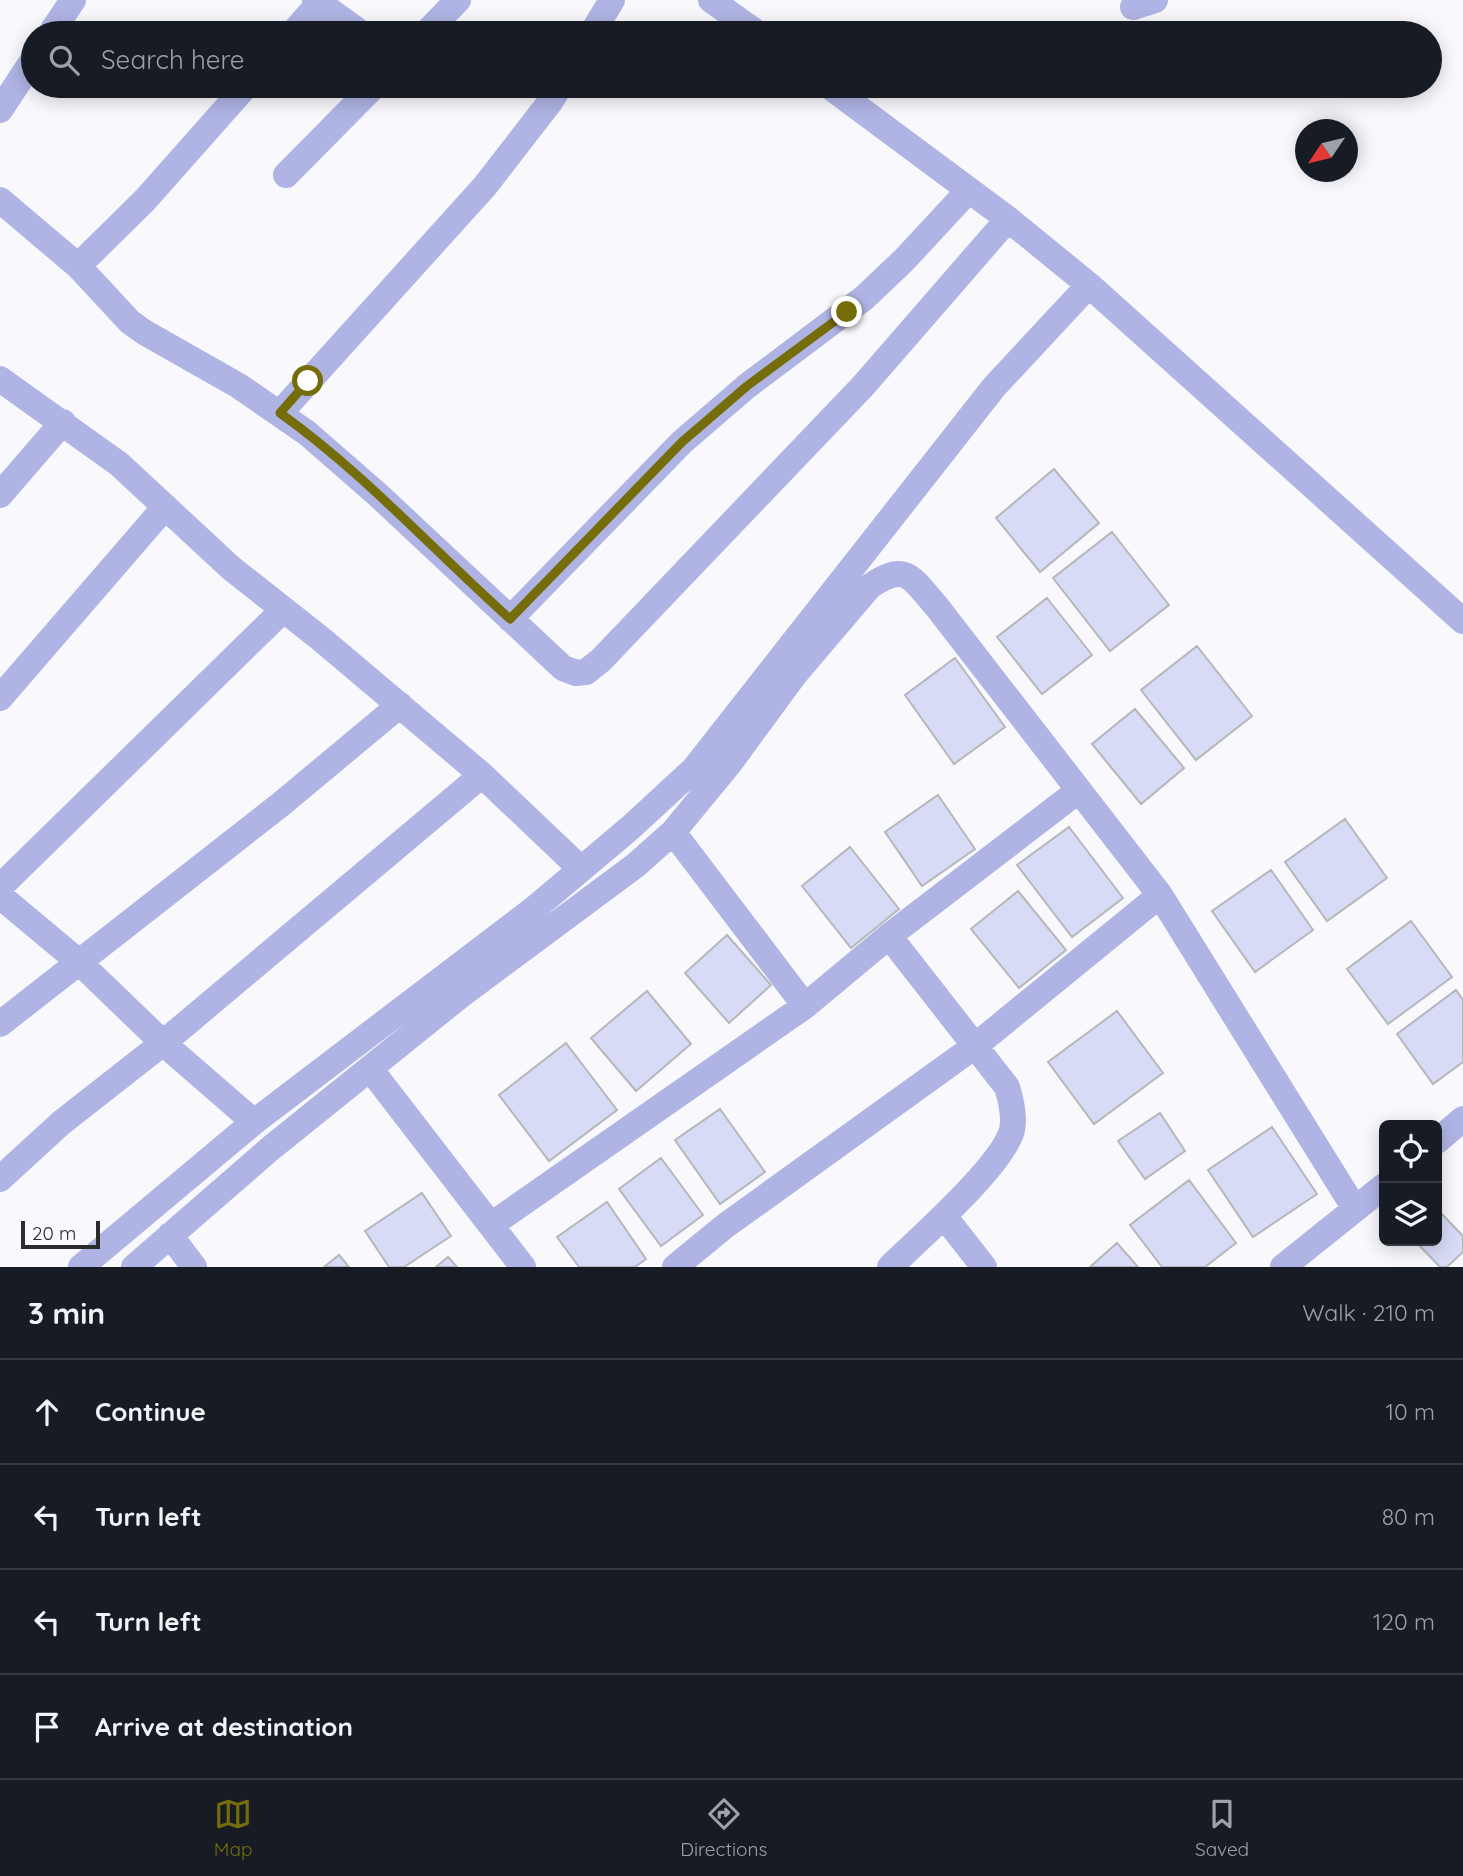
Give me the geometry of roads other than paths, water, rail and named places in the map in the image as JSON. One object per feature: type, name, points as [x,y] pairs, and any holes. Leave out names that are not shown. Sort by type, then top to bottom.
[{"type":"street","points":[[59,21],[73,0]]},
{"type":"street","points":[[437,21],[458,0]]},
{"type":"street","points":[[599,21],[612,0]]},
{"type":"street","points":[[711,0],[740,21]]},
{"type":"street","points":[[302,21],[317,2],[344,21]]},
{"type":"street","points":[[0,110],[21,78]]},
{"type":"street","points":[[78,266],[145,200],[235,98]]},
{"type":"street","points":[[286,175],[362,98]]},
{"type":"street","points":[[280,413],[476,197],[552,98]]},
{"type":"street","points":[[845,98],[1007,219],[1089,285],[1463,621]]},
{"type":"street","points":[[510,619],[682,442],[747,386],[864,298],[904,260],[969,190]]},
{"type":"street","points":[[0,200],[78,266],[130,322],[239,386],[307,432],[510,619],[569,671],[576,673],[586,672],[601,660],[863,386],[1007,219]]},
{"type":"street","points":[[81,1267],[254,1122],[535,908],[659,803],[694,769],[994,387],[1089,285]]},
{"type":"street","points":[[0,379],[119,464],[231,568],[321,639],[482,775],[581,869]]},
{"type":"street","points":[[0,495],[63,422]]},
{"type":"street","points":[[0,698],[165,507]]},
{"type":"street","points":[[134,1267],[271,1148],[461,995],[636,865],[673,832],[729,764],[794,674],[861,596],[869,587],[898,573],[911,577],[937,607],[1160,895],[1355,1209]]},
{"type":"street","points":[[0,887],[283,610]]},
{"type":"street","points":[[0,1024],[280,805],[400,705]]},
{"type":"street","points":[[0,1179],[61,1123],[163,1043],[482,775]]},
{"type":"street","points":[[491,1225],[805,1006],[889,936],[1078,791]]},
{"type":"street","points":[[673,832],[805,1006]]},
{"type":"street","points":[[675,1267],[725,1226],[975,1046],[1160,895]]},
{"type":"street","points":[[0,896],[79,962],[163,1043],[254,1122]]},
{"type":"street","points":[[889,936],[1007,1087],[1013,1114],[1012,1130],[995,1159],[944,1216],[890,1267]]},
{"type":"street","points":[[371,1070],[523,1267]]},
{"type":"street","points":[[1442,1137],[1463,1119]]},
{"type":"street","points":[[1283,1267],[1379,1190]]},
{"type":"street","points":[[944,1216],[984,1267]]},
{"type":"street","points":[[170,1236],[194,1267]]}]
